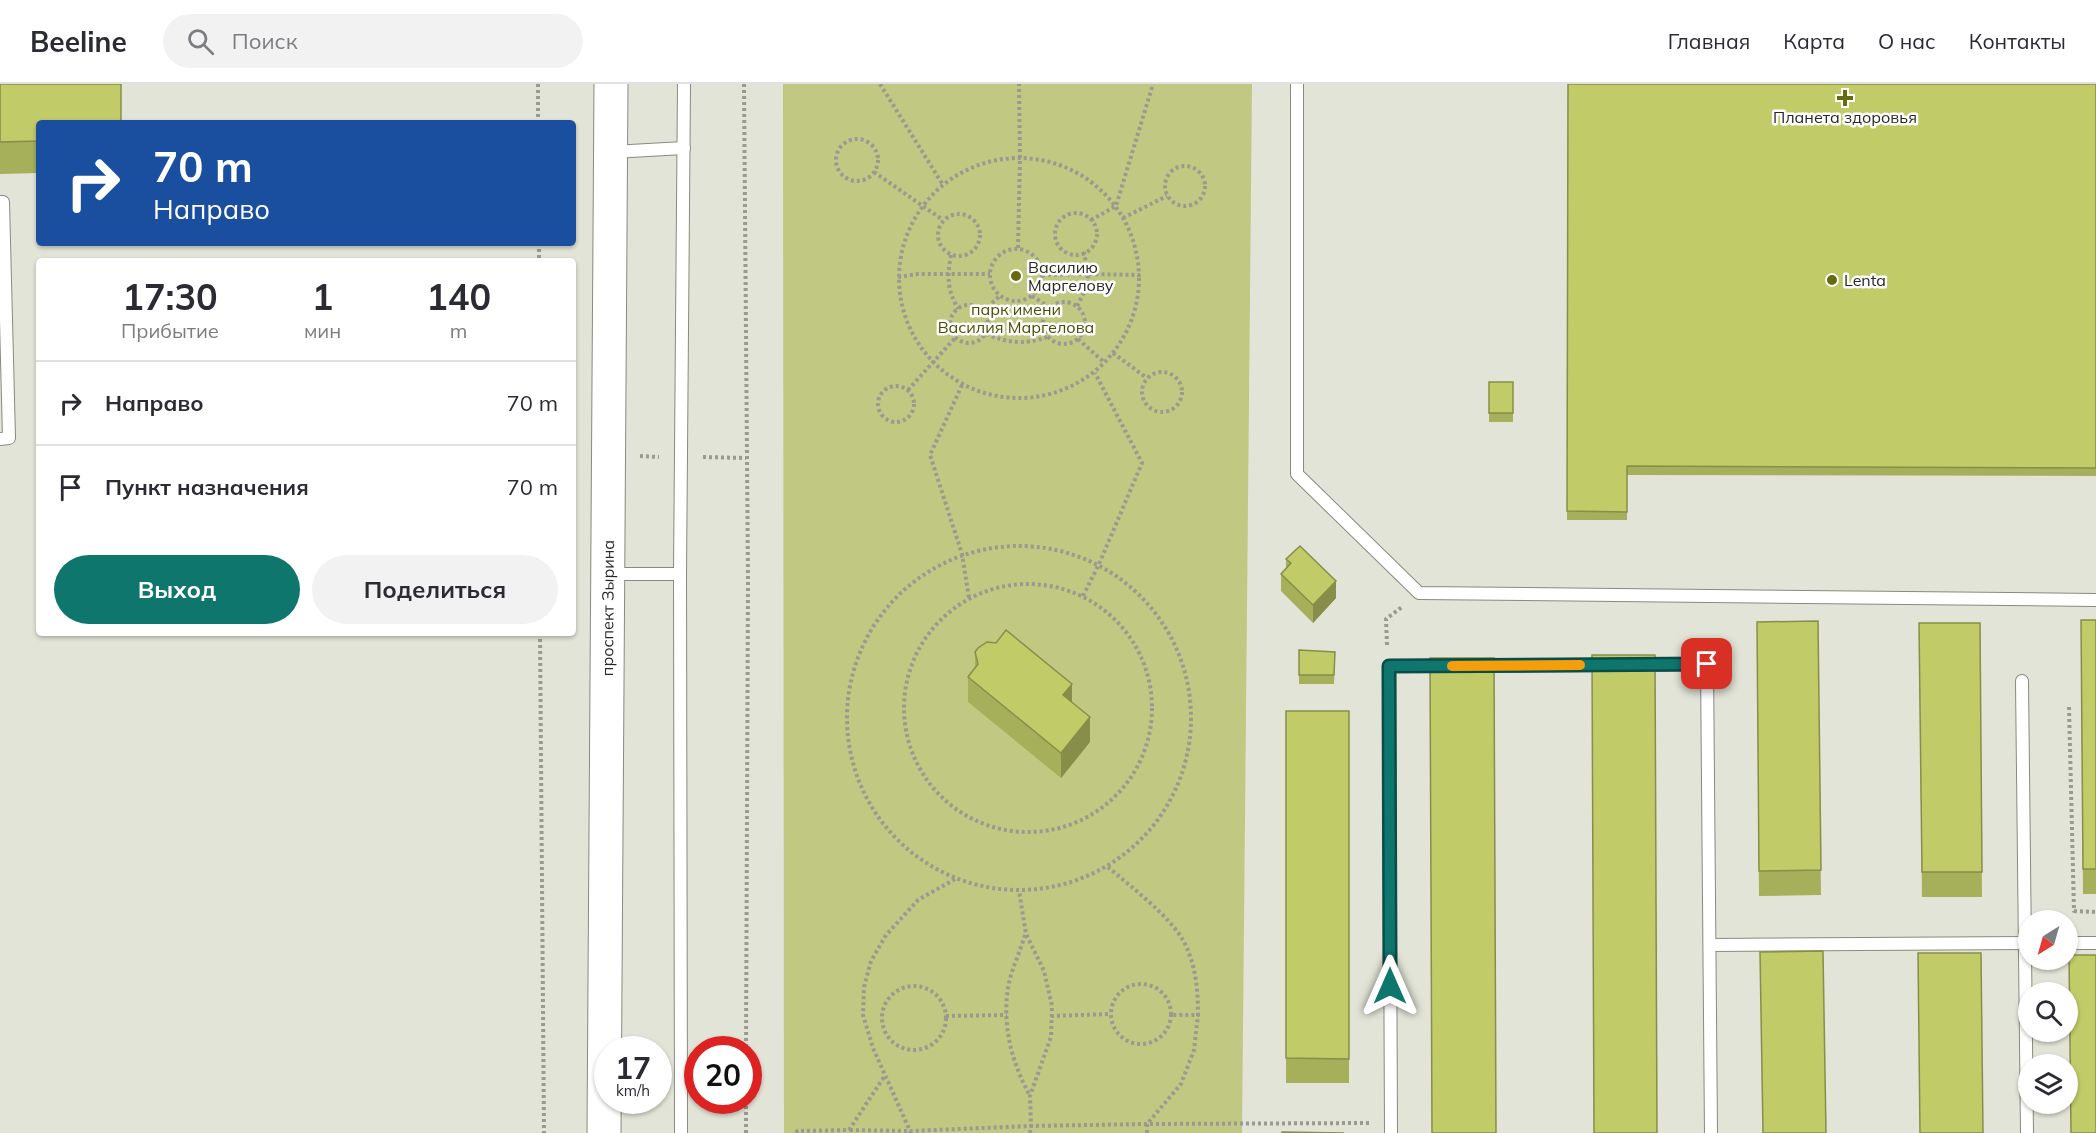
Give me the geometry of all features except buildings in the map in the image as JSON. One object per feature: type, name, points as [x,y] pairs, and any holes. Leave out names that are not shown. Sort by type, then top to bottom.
[{"type":"street","name":"проспект Зырина","points":[[604,1133],[611,84]]},
{"type":"lane","points":[[681,1133],[680,574],[684,84]]},
{"type":"lane","points":[[1297,84],[1297,474],[1419,593],[2096,600]]},
{"type":"lane","points":[[610,152],[684,148]]},
{"type":"lane","points":[[0,202],[3,202],[9,438],[0,439]]},
{"type":"lane","points":[[607,574],[680,574]]},
{"type":"lane","points":[[1391,1128],[1389,666],[1707,664],[1712,1133]]},
{"type":"lane","points":[[2022,681],[2025,910]]},
{"type":"lane","points":[[2078,943],[2096,943]]},
{"type":"lane","points":[[1710,945],[2018,944]]},
{"type":"lane","points":[[2026,970],[2027,1133]]},
{"type":"path","points":[[538,84],[538,120]]},
{"type":"path","points":[[744,84],[748,580],[746,1036]]},
{"type":"path","points":[[880,84],[942,185]]},
{"type":"path","points":[[1018,84],[1020,157],[1018,249]]},
{"type":"path","points":[[1091,220],[1116,206],[1153,84]]},
{"type":"path","points":[[862,139],[868,142],[878,159],[874,172],[863,180],[855,180],[843,175],[836,163],[839,149],[849,140],[862,139]]},
{"type":"path","points":[[1020,157],[1047,161],[1073,170],[1097,185],[1116,206],[1133,238],[1140,275],[1136,311],[1120,345],[1113,353],[1095,373],[1065,390],[1031,398],[996,397],[962,385],[940,370],[923,350],[909,328],[901,303],[898,277],[902,251],[910,226],[922,207],[942,185],[979,165],[999,159],[1020,157]]},
{"type":"path","points":[[1192,166],[1203,175],[1206,187],[1204,194],[1196,204],[1176,205],[1167,196],[1165,189],[1167,176],[1178,167],[1192,166]]},
{"type":"path","points":[[874,172],[943,220]]},
{"type":"path","points":[[1123,218],[1167,196]]},
{"type":"path","points":[[1080,213],[1091,220],[1097,231],[1090,249],[1077,255],[1058,246],[1055,232],[1057,225],[1066,215],[1080,213]]},
{"type":"path","points":[[963,214],[975,221],[980,234],[979,244],[971,252],[958,256],[951,255],[945,251],[938,240],[937,232],[943,220],[949,216],[963,214]]},
{"type":"path","points":[[1009,249],[1018,249],[1032,254],[1038,260],[1042,274],[1038,290],[1032,296],[1016,301],[1000,296],[991,282],[990,274],[995,258],[1009,249]]},
{"type":"path","points":[[1077,306],[1087,286],[1088,274],[1084,252]]},
{"type":"path","points":[[951,255],[948,273],[950,292],[958,309]]},
{"type":"path","points":[[898,277],[948,273],[990,274]]},
{"type":"path","points":[[1042,274],[1140,275]]},
{"type":"path","points":[[983,311],[1000,296]]},
{"type":"path","points":[[1032,296],[1049,307]]},
{"type":"path","points":[[1063,302],[1077,306],[1086,322],[1085,329],[1078,339],[1065,345],[1057,344],[1047,337],[1043,328],[1043,320],[1049,307],[1063,302]]},
{"type":"path","points":[[968,305],[983,311],[989,323],[986,334],[980,341],[967,344],[955,338],[950,328],[954,312],[968,305]]},
{"type":"path","points":[[986,334],[1013,343],[1031,342],[1047,337]]},
{"type":"path","points":[[908,390],[955,338]]},
{"type":"path","points":[[1078,339],[1104,362]]},
{"type":"path","points":[[1113,353],[1147,378]]},
{"type":"path","points":[[1158,371],[1171,373],[1183,389],[1180,403],[1175,408],[1162,412],[1150,407],[1143,397],[1147,378],[1158,371]]},
{"type":"path","points":[[1083,596],[1142,463],[1095,373]]},
{"type":"path","points":[[892,385],[908,390],[914,402],[911,414],[895,422],[883,417],[877,402],[882,391],[892,385]]},
{"type":"path","points":[[962,385],[930,455],[962,554],[969,598]]},
{"type":"path","points":[[1008,544],[1055,548],[1099,564],[1144,598],[1176,645],[1191,699],[1188,755],[1167,807],[1141,841],[1108,867],[1065,885],[1019,891],[987,888],[955,879],[904,848],[867,801],[848,744],[849,684],[870,628],[909,583],[962,554],[1008,544]]},
{"type":"path","points":[[1016,584],[1045,584],[1083,596],[1117,620],[1141,654],[1152,694],[1150,736],[1134,774],[1107,805],[1071,825],[1030,833],[989,826],[952,807],[924,777],[907,739],[903,698],[913,658],[936,623],[969,598],[1006,585],[1016,584]]},
{"type":"path","points":[[1389,666],[1386,619],[1419,593]]},
{"type":"path","points":[[540,636],[544,1133]]},
{"type":"path","points":[[2069,707],[2074,911],[2096,912]]},
{"type":"path","points":[[1108,867],[1167,921],[1184,942],[1194,970],[1198,995],[1194,1050],[1181,1084],[1147,1124],[1147,1133]]},
{"type":"path","points":[[910,1132],[873,1048],[863,1015],[864,987],[872,961],[886,935],[918,900],[955,879]]},
{"type":"path","points":[[1019,891],[1026,934],[1044,971],[1052,1006],[1051,1037],[1030,1096],[1030,1133]]},
{"type":"path","points":[[1026,934],[1008,987],[1007,1035],[1021,1079],[1030,1096]]},
{"type":"path","points":[[1142,984],[1160,990],[1170,1006],[1171,1015],[1164,1034],[1155,1040],[1136,1044],[1126,1040],[1118,1033],[1111,1014],[1112,1005],[1124,989],[1142,984]]},
{"type":"path","points":[[908,986],[918,986],[929,990],[943,1006],[945,1016],[940,1035],[924,1048],[904,1048],[895,1044],[883,1028],[884,1007],[889,998],[897,990],[908,986]]},
{"type":"path","points":[[1051,1016],[1111,1014]]},
{"type":"path","points":[[945,1016],[1007,1015]]},
{"type":"path","points":[[1171,1015],[1198,1015]]},
{"type":"path","points":[[849,1130],[885,1077]]},
{"type":"path","points":[[746,1114],[746,1133]]},
{"type":"path","points":[[797,1133],[797,1131],[910,1132],[1030,1126],[1147,1124],[1391,1128]]},
{"type":"green space","name":"парк имени Василия Маргелова","points":[[783,84],[1252,84],[1242,1133],[784,1133]]},
{"type":"slow traffic","points":[[1452,666],[1580,665]]},
{"type":"place","name":"Планета здоровья","points":[[1845,98]]},
{"type":"place","name":"Василию Маргелову","points":[[1016,276]]},
{"type":"place","name":"Lenta","points":[[1832,280]]},
{"type":"route","points":[[1390,986],[1389,666],[1707,664]]}]
